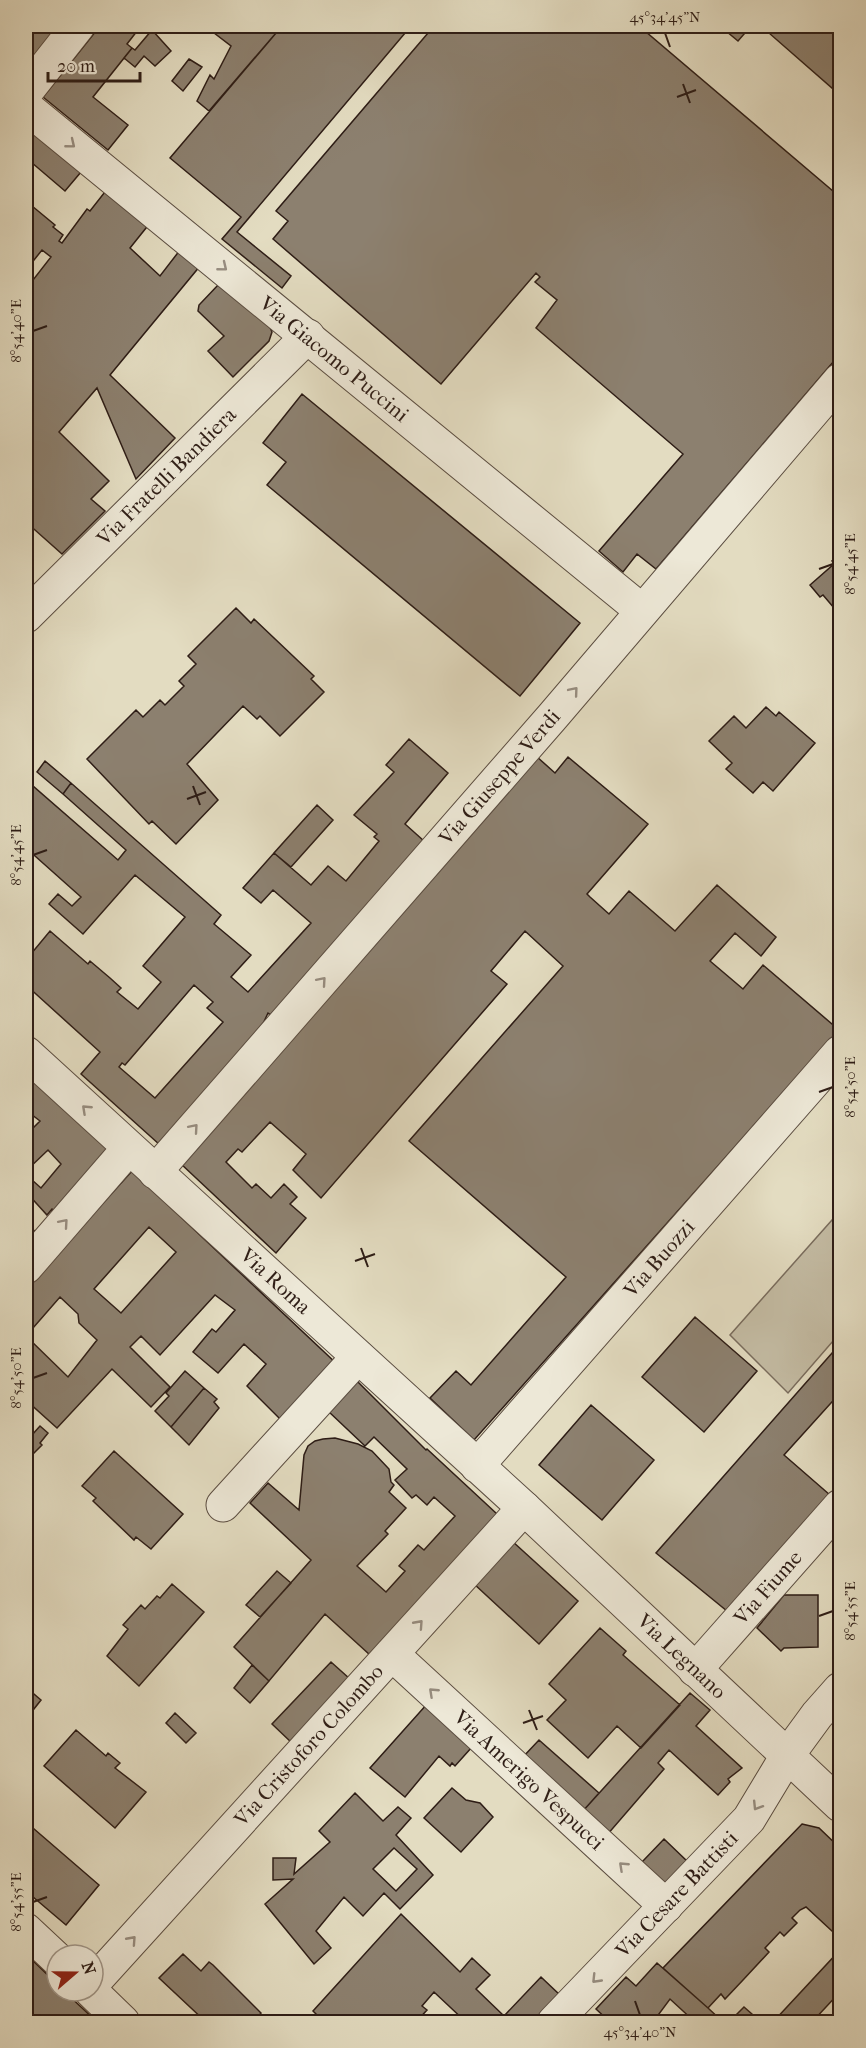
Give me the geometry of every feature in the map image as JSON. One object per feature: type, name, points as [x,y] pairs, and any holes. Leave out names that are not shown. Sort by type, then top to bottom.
[{"type":"street","points":[[26,92],[78,26]]},
{"type":"street","name":"Via Giacomo Puccini","points":[[26,107],[641,610]]},
{"type":"street","name":"Via Fratelli Bandiera","points":[[26,616],[308,336]]},
{"type":"street","name":"Via Giuseppe Verdi","points":[[155,1172],[553,716],[641,610],[840,380]]},
{"type":"street","name":"Via Buozzi","points":[[477,1466],[840,1052]]},
{"type":"street","name":"Via Roma","points":[[26,1053],[524,1508]]},
{"type":"street","points":[[26,1268],[129,1148]]},
{"type":"street","points":[[223,1505],[358,1357]]},
{"type":"street","name":"Via Fiume","points":[[695,1670],[840,1506]]},
{"type":"street","name":"Via Cristoforo Colombo","points":[[105,1970],[524,1508]]},
{"type":"street","name":"Via Legnano","points":[[524,1508],[840,1805]]},
{"type":"street","name":"Via Amerigo Vespucci","points":[[392,1654],[666,1906]]},
{"type":"street","name":"Via Cesare Battisti","points":[[554,2022],[749,1819],[787,1756],[817,1715],[840,1689]]},
{"type":"street","points":[[26,1930],[45,1948]]},
{"type":"street","points":[[103,2003],[123,2022]]},
{"type":"shaded area","points":[[840,1211],[840,1333],[788,1393],[730,1335]]},
{"type":"building","points":[[29,26],[68,26],[26,79],[26,30]]},
{"type":"building","points":[[100,26],[141,26],[127,44],[132,48],[93,97],[128,125],[108,150],[43,97]]},
{"type":"building","points":[[205,26],[282,26],[209,111],[197,101],[210,75],[214,79],[231,46]]},
{"type":"building","points":[[282,26],[394,26],[398,30],[402,26],[411,26],[237,232],[291,276],[282,288],[222,239],[241,217],[170,158]]},
{"type":"building","points":[[434,26],[639,26],[840,197],[840,354],[656,569],[637,554],[623,572],[599,551],[683,454],[536,328],[557,300],[535,282],[540,277],[536,273],[441,384],[273,239],[288,221],[276,211]]},
{"type":"building","points":[[720,26],[751,26],[738,41]]},
{"type":"building","points":[[761,26],[828,26],[840,37],[840,95]]},
{"type":"building","points":[[152,30],[171,51],[155,66],[144,56],[135,67],[124,58],[132,48],[135,50]]},
{"type":"building","points":[[189,59],[202,67],[183,91],[172,81]]},
{"type":"building","points":[[26,117],[86,166],[65,191],[31,162],[26,169]]},
{"type":"building","points":[[108,188],[150,223],[130,248],[160,276],[180,250],[200,266],[110,375],[175,438],[136,479],[97,388],[59,432],[109,481],[91,499],[105,511],[62,554],[26,522],[26,289],[51,257],[42,250],[26,270],[26,201],[55,225],[53,227],[63,235],[59,241],[62,243],[87,209],[90,211]]},
{"type":"building","points":[[219,284],[269,325],[272,332],[269,341],[233,377],[208,351],[224,336],[198,311],[199,305]]},
{"type":"building","points":[[302,394],[580,623],[520,696],[267,485],[286,462],[263,443]]},
{"type":"building","points":[[840,554],[840,615],[823,595],[820,597],[810,585],[835,563],[832,561]]},
{"type":"building","points":[[236,608],[251,623],[254,619],[314,676],[311,679],[324,692],[280,736],[260,716],[257,719],[243,706],[187,764],[218,800],[176,844],[152,821],[149,824],[87,759],[136,710],[143,717],[160,700],[165,705],[184,686],[179,681],[196,664],[188,656]]},
{"type":"building","points":[[766,707],[776,716],[779,712],[815,743],[773,791],[763,782],[753,793],[726,769],[732,763],[709,741],[734,716],[746,728]]},
{"type":"building","points":[[409,739],[448,773],[405,824],[424,841],[271,1015],[268,1013],[262,1026],[160,1145],[81,1074],[100,1052],[26,985],[26,960],[50,931],[88,964],[90,961],[110,978],[121,988],[117,992],[138,1009],[161,982],[143,966],[185,917],[135,875],[83,934],[49,904],[58,894],[72,906],[81,897],[26,848],[26,780],[118,860],[126,850],[63,794],[71,783],[221,915],[214,924],[251,955],[231,977],[248,992],[311,923],[273,890],[261,903],[243,888],[274,853],[311,885],[328,866],[346,881],[379,841],[374,837],[377,834],[354,815],[394,772],[386,765]],"holes":[[[194,985],[213,1002],[207,1008],[223,1022],[155,1098],[119,1067],[122,1063],[125,1065]]]},
{"type":"building","points":[[536,756],[555,773],[568,757],[648,824],[587,894],[590,897],[609,914],[629,891],[675,931],[717,885],[776,937],[761,956],[735,933],[710,961],[743,989],[763,965],[839,1030],[474,1440],[430,1398],[456,1371],[471,1385],[566,1277],[409,1141],[563,966],[525,931],[491,971],[507,984],[321,1198],[293,1170],[306,1154],[270,1122],[242,1152],[238,1149],[226,1162],[252,1188],[256,1184],[271,1198],[284,1184],[297,1197],[290,1204],[306,1218],[276,1253],[180,1163]]},
{"type":"building","points":[[45,761],[71,783],[63,794],[37,772]]},
{"type":"building","points":[[317,805],[333,820],[291,867],[274,853]]},
{"type":"building","points":[[26,1068],[114,1152],[57,1213],[52,1209],[47,1215],[26,1192],[26,1186],[32,1180],[41,1188],[61,1164],[48,1150],[26,1171],[26,1135],[40,1121],[26,1112]]},
{"type":"building","points":[[132,1171],[338,1365],[285,1424],[247,1386],[266,1364],[244,1344],[218,1373],[193,1352],[212,1329],[216,1332],[235,1310],[215,1295],[160,1355],[141,1336],[130,1347],[170,1387],[151,1407],[112,1369],[57,1428],[28,1402],[26,1405],[26,1336],[26,1288]],"holes":[[[149,1227],[176,1252],[121,1313],[94,1289]],[[60,1297],[78,1314],[79,1323],[97,1340],[68,1377],[26,1336]]]},
{"type":"building","points":[[26,1223],[40,1236],[26,1252]]},
{"type":"building","points":[[695,1317],[757,1371],[704,1432],[642,1377]]},
{"type":"building","points":[[840,1344],[840,1393],[784,1455],[830,1495],[727,1611],[656,1553]]},
{"type":"building","points":[[185,1371],[204,1388],[171,1427],[155,1411],[169,1396],[166,1393]]},
{"type":"building","points":[[355,1379],[426,1450],[497,1514],[370,1655],[325,1614],[269,1681],[234,1647],[311,1560],[250,1503],[268,1483],[299,1510],[304,1455],[308,1446],[315,1441],[335,1438],[358,1444],[372,1451],[389,1469],[391,1482],[394,1485],[389,1492],[406,1508],[385,1531],[388,1534],[357,1566],[386,1592],[405,1571],[399,1566],[418,1545],[424,1550],[455,1516],[434,1497],[427,1505],[416,1495],[412,1498],[395,1480],[407,1469],[374,1437],[365,1446],[328,1411]]},
{"type":"building","points":[[204,1388],[217,1399],[214,1402],[219,1408],[189,1445],[171,1427]]},
{"type":"building","points":[[591,1405],[654,1460],[602,1520],[539,1465]]},
{"type":"building","points":[[40,1426],[48,1433],[40,1443],[42,1445],[29,1458],[26,1455],[26,1430],[31,1436]]},
{"type":"building","points":[[114,1451],[183,1514],[151,1549],[136,1537],[134,1540],[93,1501],[96,1498],[82,1486]]},
{"type":"building","points":[[512,1541],[578,1601],[539,1644],[473,1583]]},
{"type":"building","points":[[277,1571],[291,1583],[260,1617],[246,1605]]},
{"type":"building","points":[[172,1584],[204,1612],[139,1686],[107,1656],[128,1629],[123,1625],[141,1605],[145,1609],[157,1596],[160,1598]]},
{"type":"building","points":[[784,1595],[818,1595],[818,1647],[784,1648],[781,1651],[757,1628]]},
{"type":"building","points":[[600,1628],[626,1651],[623,1655],[680,1705],[641,1748],[617,1726],[588,1758],[547,1720],[566,1700],[549,1684]]},
{"type":"building","points":[[331,1662],[350,1679],[293,1744],[272,1724]]},
{"type":"building","points":[[252,1665],[269,1681],[250,1703],[234,1688]]},
{"type":"building","points":[[26,1680],[27,1688],[41,1700],[26,1719]]},
{"type":"building","points":[[690,1693],[710,1710],[696,1726],[742,1768],[728,1779],[730,1782],[718,1795],[669,1750],[658,1763],[664,1769],[607,1835],[582,1812]]},
{"type":"building","points":[[427,1704],[472,1747],[455,1766],[452,1763],[450,1766],[439,1756],[405,1797],[370,1768]]},
{"type":"building","points":[[175,1713],[196,1733],[186,1743],[166,1723]]},
{"type":"building","points":[[76,1730],[106,1756],[108,1753],[120,1763],[115,1768],[146,1792],[115,1828],[44,1766]]},
{"type":"building","points":[[539,1740],[599,1793],[583,1811],[523,1757]]},
{"type":"building","points":[[452,1788],[466,1800],[480,1803],[493,1817],[461,1852],[424,1818]]},
{"type":"building","points":[[355,1793],[383,1821],[398,1807],[411,1818],[396,1835],[433,1875],[400,1909],[384,1893],[363,1916],[344,1897],[316,1931],[331,1948],[314,1964],[265,1904],[293,1879],[273,1880],[273,1858],[296,1858],[294,1874],[330,1842],[319,1831]],"holes":[[[394,1848],[417,1869],[396,1891],[373,1869]]]},
{"type":"building","points":[[26,1822],[99,1885],[66,1925],[26,1891]]},
{"type":"building","points":[[802,1824],[819,1828],[840,1848],[840,1931],[837,1927],[833,1932],[806,1907],[800,1910],[792,1918],[797,1923],[784,1936],[780,1932],[765,1948],[769,1952],[725,1999],[721,1994],[708,2008],[663,1968]]},
{"type":"building","points":[[664,1839],[688,1862],[664,1887],[642,1862]]},
{"type":"building","points":[[401,1914],[460,1972],[472,1958],[490,1975],[476,1989],[504,2016],[541,1977],[561,1996],[536,2022],[466,2022],[434,1992],[422,2006],[427,2010],[416,2022],[324,2022],[313,2011]]},
{"type":"building","points":[[840,1950],[840,1992],[812,2022],[773,2022]]},
{"type":"building","points":[[26,1954],[45,1972],[45,2003],[77,2003],[97,2022],[26,2022]]},
{"type":"building","points":[[183,1954],[201,1971],[209,1962],[213,1965],[261,2013],[254,2022],[206,2022],[159,1978]]},
{"type":"building","points":[[657,1963],[723,2022],[695,2022],[670,1999],[653,2022],[610,2022],[596,2009],[626,1977],[636,1986]]},
{"type":"building","points":[[744,2007],[761,2022],[729,2022]]}]
